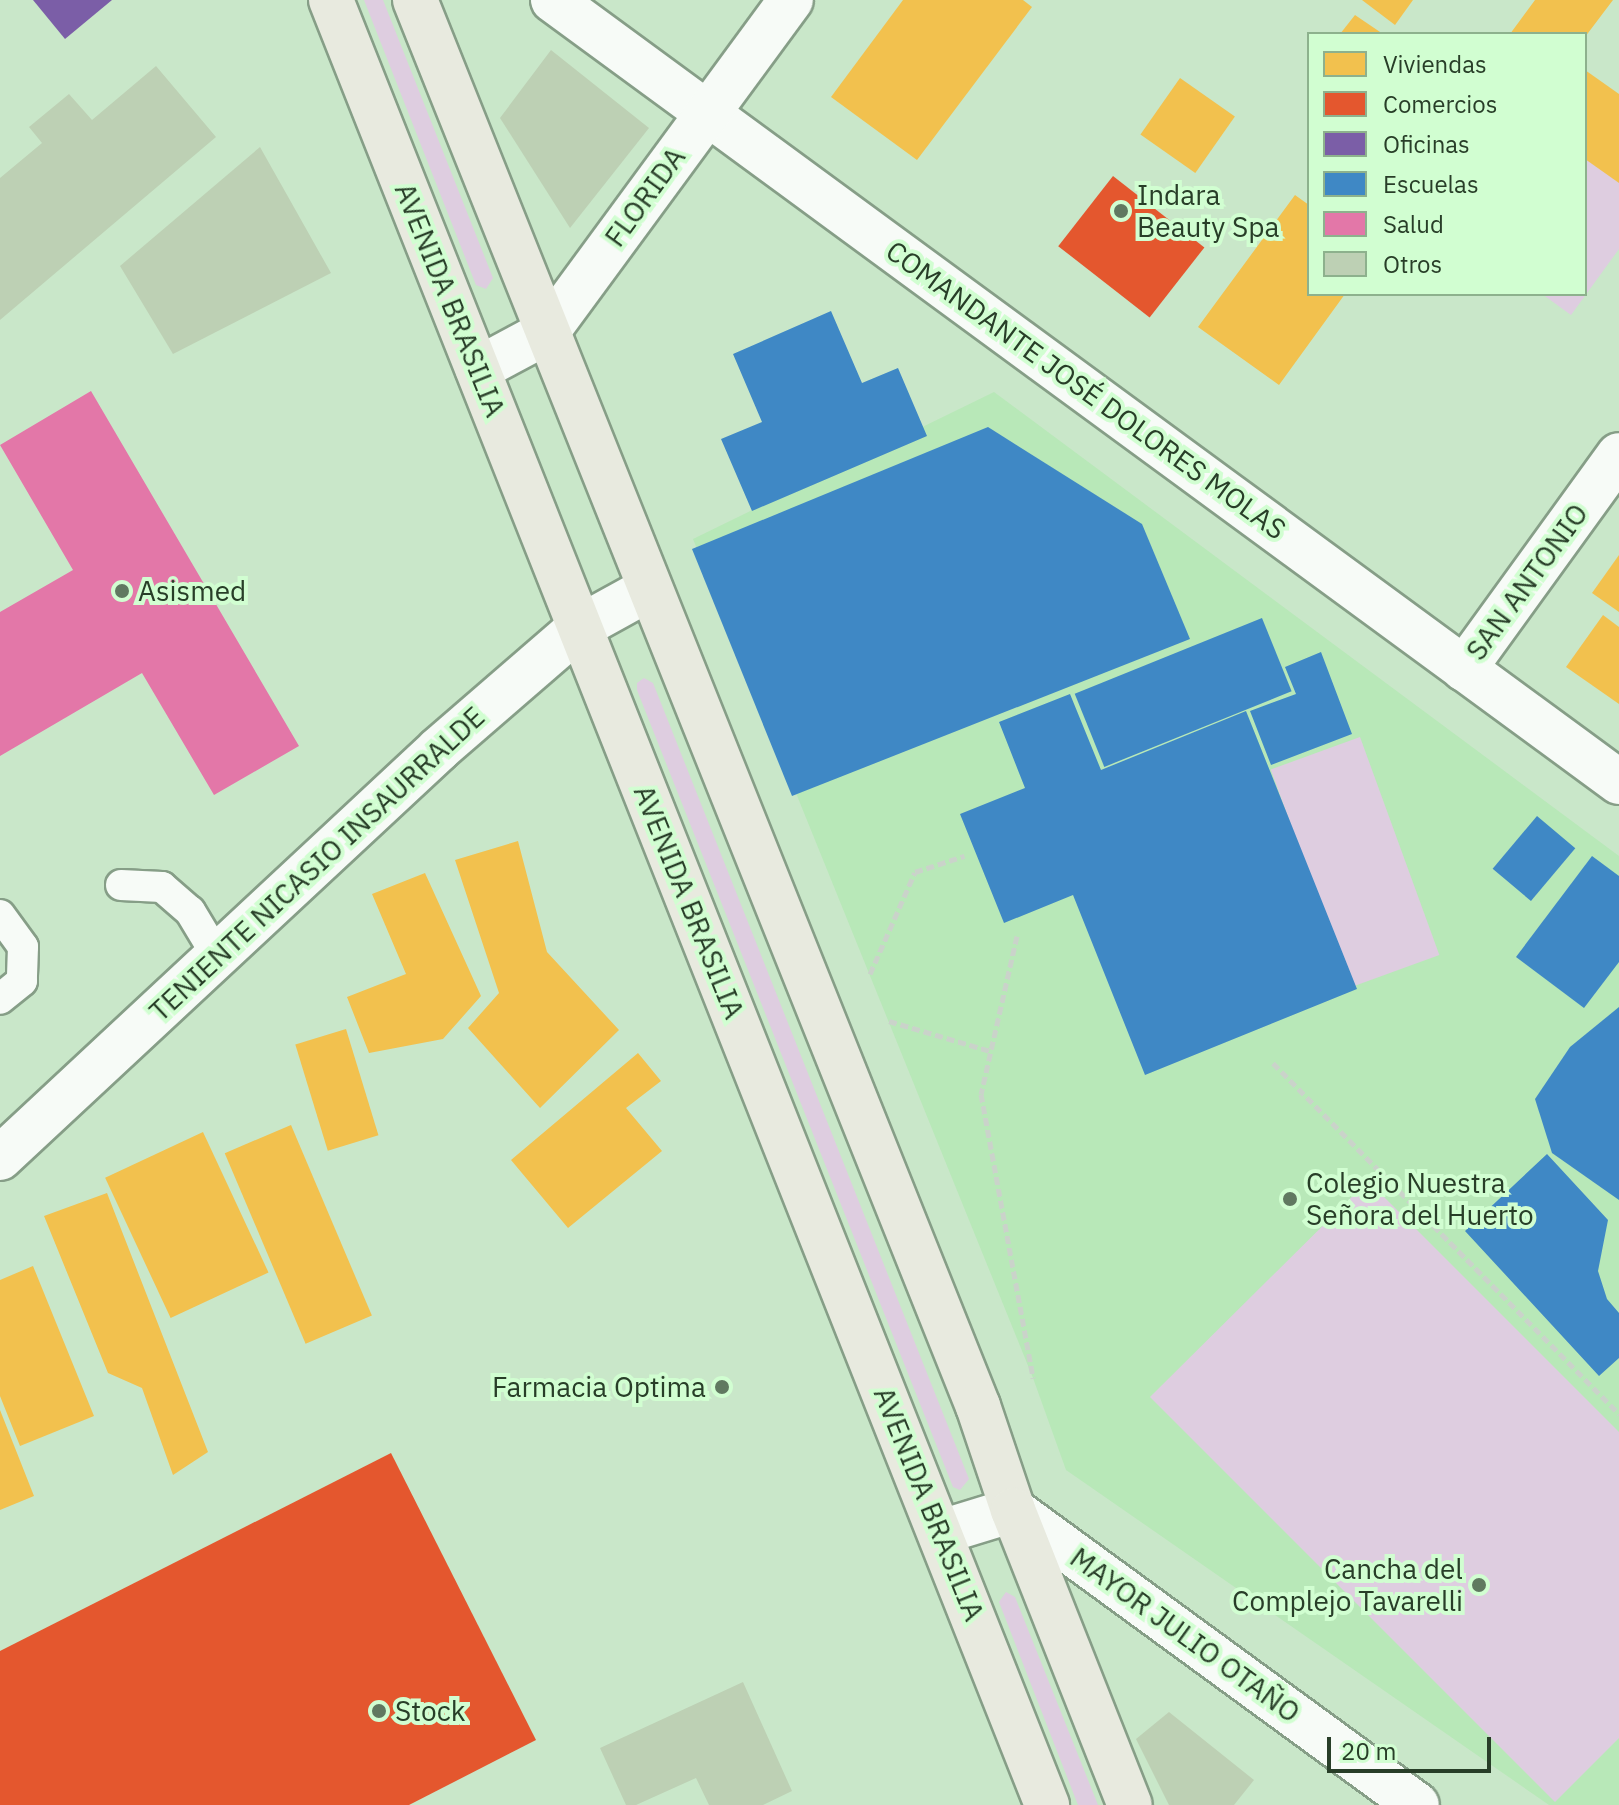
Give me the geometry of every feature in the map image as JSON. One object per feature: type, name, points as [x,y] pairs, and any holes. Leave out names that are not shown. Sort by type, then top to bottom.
[{"type":"main road","name":"AVENIDA BRASILIA","points":[[331,0],[1047,1805]]},
{"type":"main road","points":[[415,0],[978,1406],[1013,1510],[1130,1805]]},
{"type":"street","name":"COMANDANTE JOSÉ DOLORES MOLAS","points":[[553,0],[708,110],[1619,782]]},
{"type":"street","name":"FLORIDA","points":[[478,369],[547,332],[791,0]]},
{"type":"street","name":"SAN ANTONIO","points":[[1464,669],[1619,455]]},
{"type":"street","name":"TENIENTE NICASIO INSAURRALDE","points":[[0,1158],[439,749],[580,627],[649,589]]},
{"type":"street","points":[[941,1532],[1013,1510]]},
{"type":"street","name":"MAYOR JULIO OTAÑO","points":[[1013,1510],[1417,1805]]},
{"type":"lane","points":[[121,885],[162,887],[190,911],[217,956]]},
{"type":"lane","points":[[0,915],[23,947],[22,981],[0,999]]},
{"type":"path","points":[[870,974],[915,872],[964,856]]},
{"type":"path","points":[[1017,936],[981,1094],[1033,1378]]},
{"type":"path","points":[[889,1021],[990,1051]]},
{"type":"path","points":[[1273,1063],[1619,1414]]},
{"type":"shaded area","points":[[364,0],[383,0],[493,278],[486,289],[476,285]]},
{"type":"shaded area","points":[[1587,143],[1619,166],[1619,249],[1587,293]]},
{"type":"shaded area","points":[[1545,296],[1585,296],[1571,315]]},
{"type":"shaded area","name":"Colegio Nuestra Señora del Huerto","points":[[994,392],[1619,856],[1619,1805],[1549,1805],[1066,1470],[1033,1378],[693,539]]},
{"type":"shaded area","points":[[644,678],[653,683],[969,1479],[960,1490],[953,1487],[637,690],[637,683]]},
{"type":"shaded area","points":[[1360,737],[1439,955],[1350,988],[1271,769]]},
{"type":"shaded area","name":"Cancha del Complejo Tavarelli","points":[[1368,1181],[1619,1432],[1619,1738],[1555,1802],[1150,1397]]},
{"type":"shaded area","points":[[1006,1592],[1015,1597],[1098,1805],[1078,1805],[999,1602]]},
{"type":"building: Viviendas","points":[[903,0],[1023,0],[1032,7],[917,160],[831,97]]},
{"type":"building: Viviendas","points":[[1362,0],[1413,0],[1395,25]]},
{"type":"building: Viviendas","points":[[1535,0],[1613,0],[1587,34],[1511,32]]},
{"type":"building: Viviendas","points":[[1355,15],[1380,32],[1342,32]]},
{"type":"building: Viviendas","points":[[1587,71],[1619,94],[1619,183],[1587,160]]},
{"type":"building: Viviendas","points":[[1180,78],[1235,116],[1195,173],[1140,135]]},
{"type":"building: Viviendas","points":[[1295,195],[1307,204],[1307,296],[1344,296],[1279,385],[1198,327]]},
{"type":"building: Viviendas","points":[[1619,555],[1619,612],[1592,593]]},
{"type":"building: Viviendas","points":[[1603,615],[1619,627],[1619,704],[1566,667]]},
{"type":"building: Viviendas","points":[[518,841],[547,952],[619,1030],[540,1108],[468,1028],[499,993],[455,860]]},
{"type":"building: Viviendas","points":[[425,873],[481,996],[443,1039],[369,1053],[347,997],[406,974],[372,894]]},
{"type":"building: Viviendas","points":[[346,1029],[378,1135],[328,1151],[295,1044]]},
{"type":"building: Viviendas","points":[[638,1053],[661,1081],[626,1108],[662,1151],[568,1228],[511,1160]]},
{"type":"building: Viviendas","points":[[291,1125],[372,1316],[306,1344],[225,1153]]},
{"type":"building: Viviendas","points":[[203,1132],[269,1272],[171,1318],[105,1178]]},
{"type":"building: Viviendas","points":[[107,1193],[208,1452],[173,1475],[142,1388],[108,1373],[44,1216]]},
{"type":"building: Viviendas","points":[[33,1266],[94,1416],[20,1446],[0,1396],[0,1280]]},
{"type":"building: Viviendas","points":[[0,1410],[34,1496],[0,1510]]},
{"type":"building: Comercios","name":"Indara Beauty Spa","points":[[1113,176],[1204,247],[1150,318],[1058,246]]},
{"type":"building: Comercios","points":[[391,1453],[536,1740],[409,1805],[0,1805],[0,1651]]},
{"type":"building: Oficinas","points":[[33,0],[112,0],[65,39]]},
{"type":"building: Escuelas","points":[[831,311],[862,383],[898,368],[927,436],[752,511],[721,439],[762,422],[733,354]]},
{"type":"building: Escuelas","points":[[988,427],[1142,524],[1190,639],[792,796],[692,549]]},
{"type":"building: Escuelas","points":[[1262,618],[1292,691],[1104,767],[1075,694]]},
{"type":"building: Escuelas","points":[[1321,652],[1352,734],[1271,765],[1250,711],[1296,694],[1285,667]]},
{"type":"building: Escuelas","points":[[1070,694],[1101,770],[1246,711],[1357,989],[1145,1075],[1073,895],[1004,923],[960,814],[1025,788],[999,722]]},
{"type":"building: Escuelas","points":[[1537,816],[1575,848],[1531,901],[1493,869]]},
{"type":"building: Escuelas","points":[[1592,856],[1619,876],[1619,962],[1584,1008],[1516,957]]},
{"type":"building: Escuelas","points":[[1619,1007],[1619,1200],[1552,1153],[1535,1099],[1570,1047]]},
{"type":"building: Escuelas","points":[[1547,1154],[1608,1220],[1598,1271],[1607,1299],[1619,1313],[1619,1358],[1599,1376],[1465,1231]]},
{"type":"building: Salud","name":"Asismed","points":[[91,391],[299,746],[214,795],[142,673],[0,756],[0,612],[73,570],[0,445]]},
{"type":"building: Otros","points":[[551,50],[649,128],[570,228],[500,118]]},
{"type":"building: Otros","points":[[156,66],[216,137],[0,320],[0,178],[42,143],[29,127],[69,94],[92,120]]},
{"type":"building: Otros","points":[[260,147],[331,273],[173,354],[120,266]]},
{"type":"building: Otros","points":[[743,1682],[792,1791],[763,1805],[709,1805],[696,1778],[636,1805],[626,1805],[600,1748]]},
{"type":"building: Otros","points":[[1169,1712],[1254,1780],[1234,1805],[1169,1805],[1136,1739]]},
{"type":"place","name":"Indara Beauty Spa","points":[[1121,211]]},
{"type":"place","name":"Asismed","points":[[122,591]]},
{"type":"place","name":"Colegio Nuestra Señora del Huerto","points":[[1290,1199]]},
{"type":"place","name":"Farmacia Optima","points":[[722,1387]]},
{"type":"place","name":"Cancha del Complejo Tavarelli","points":[[1479,1585]]},
{"type":"place","name":"Stock","points":[[379,1711]]}]
